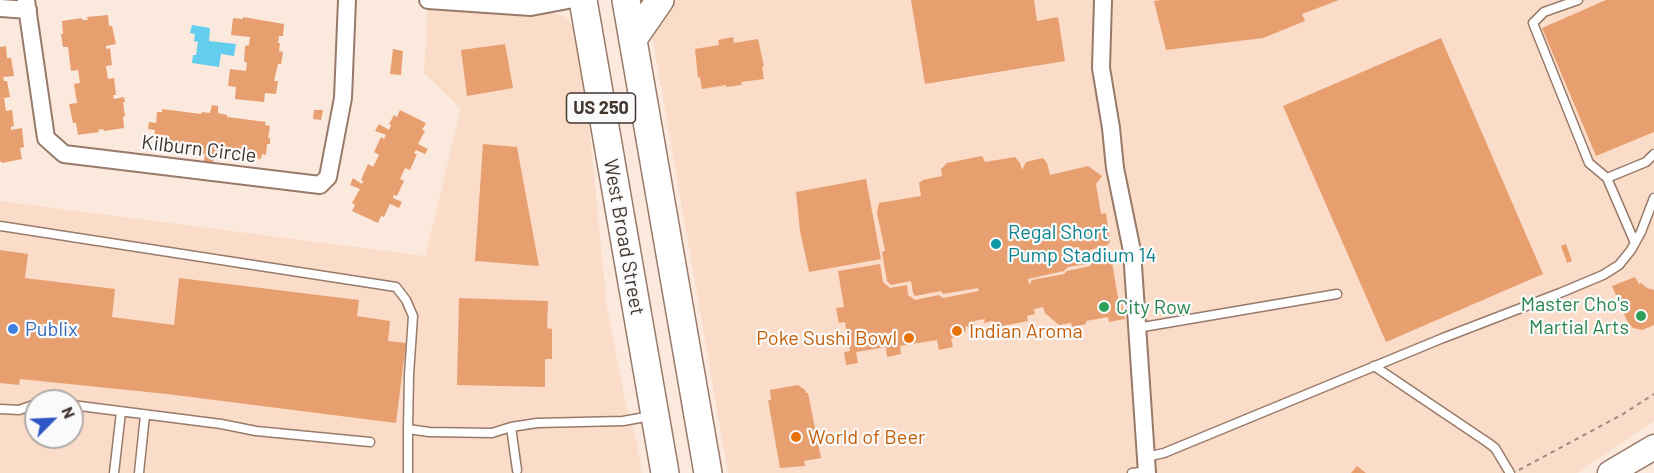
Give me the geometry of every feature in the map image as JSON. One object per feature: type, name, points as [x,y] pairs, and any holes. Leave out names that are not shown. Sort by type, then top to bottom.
[{"type":"main road","name":"West Broad Street","points":[[583,0],[665,473]]},
{"type":"main road","name":"US 250","points":[[626,0],[708,473]]},
{"type":"main road","points":[[633,39],[660,0]]},
{"type":"main road","points":[[1610,473],[1654,447]]},
{"type":"street","name":"Kilburn Circle","points":[[0,8],[27,5],[46,138],[64,154],[320,185],[327,177],[343,98],[347,0]]},
{"type":"street","points":[[428,0],[502,2],[531,7],[568,0]]},
{"type":"street","points":[[1103,0],[1101,68],[1115,168],[1132,251],[1143,468]]},
{"type":"lane","points":[[1578,0],[1544,12],[1533,23],[1589,163],[1607,178],[1635,243]]},
{"type":"lane","points":[[1607,178],[1646,162],[1654,154]]},
{"type":"lane","points":[[1143,468],[1164,453],[1603,274],[1619,265],[1631,250],[1641,232],[1654,198]]},
{"type":"lane","points":[[0,226],[396,287],[406,300],[413,316],[409,375],[408,473]]},
{"type":"lane","points":[[1136,328],[1337,294]]},
{"type":"lane","points":[[1374,366],[1495,448],[1512,473]]},
{"type":"lane","points":[[84,407],[221,424],[256,431],[370,442]]},
{"type":"lane","points":[[0,409],[24,408]]},
{"type":"lane","points":[[114,473],[121,412]]},
{"type":"lane","points":[[139,473],[145,415]]},
{"type":"lane","points":[[408,429],[429,432],[492,433],[537,423],[623,421],[655,416]]},
{"type":"lane","points":[[511,427],[517,470]]},
{"type":"path","points":[[1512,473],[1623,414],[1654,394]]},
{"type":"shaded area","points":[[646,0],[1654,0],[1654,421],[1577,473],[728,473]]},
{"type":"shaded area","points":[[428,7],[552,13],[563,16],[569,21],[575,32],[588,115],[607,308],[642,473],[0,473],[0,201],[425,256],[461,109],[424,73]]},
{"type":"water","points":[[192,25],[210,28],[209,41],[236,44],[234,56],[221,54],[219,67],[192,63],[198,42],[194,41],[195,34],[190,33]]},
{"type":"building","points":[[911,0],[1034,0],[1037,21],[1058,17],[1065,61],[925,84]]},
{"type":"building","points":[[1339,0],[1302,14],[1305,21],[1263,38],[1166,50],[1154,1]]},
{"type":"building","points":[[1606,0],[1654,0],[1654,132],[1596,156],[1542,28]]},
{"type":"building","points":[[108,15],[109,26],[112,26],[116,44],[106,46],[106,49],[110,48],[112,65],[106,66],[108,79],[114,78],[116,95],[113,95],[114,99],[124,97],[124,128],[104,131],[103,129],[98,130],[99,132],[78,135],[69,104],[77,103],[74,84],[80,83],[78,70],[71,71],[68,47],[63,47],[62,21],[82,18],[82,20],[88,20],[87,17]]},
{"type":"building","points":[[243,17],[284,24],[283,36],[279,36],[278,43],[280,43],[279,51],[283,52],[274,81],[278,81],[276,94],[265,93],[264,102],[235,99],[236,87],[228,86],[230,69],[246,71],[245,46],[249,45],[250,37],[231,35],[233,18],[243,19]]},
{"type":"building","points":[[733,37],[734,43],[758,39],[764,66],[762,67],[764,79],[741,82],[742,85],[702,89],[700,77],[698,78],[695,49],[719,45],[718,40]]},
{"type":"building","points":[[1441,38],[1543,274],[1386,342],[1283,106]]},
{"type":"building","points":[[505,44],[513,88],[467,96],[461,50]]},
{"type":"building","points":[[6,46],[7,58],[11,58],[14,76],[3,77],[4,81],[7,81],[10,97],[4,98],[6,111],[12,110],[14,126],[11,130],[22,128],[24,147],[20,148],[22,159],[2,163],[0,161],[0,47]]},
{"type":"building","points":[[393,49],[403,51],[401,75],[390,74]]},
{"type":"building","points":[[212,105],[218,106],[218,113],[227,115],[227,117],[266,122],[265,125],[270,126],[268,138],[270,138],[270,144],[267,144],[266,155],[262,154],[261,159],[222,153],[222,156],[214,155],[213,163],[204,162],[205,154],[196,153],[196,150],[158,144],[154,141],[155,130],[148,129],[149,122],[156,123],[157,112],[162,112],[162,109],[201,114],[202,112],[210,113]]},
{"type":"building","points":[[314,110],[323,110],[321,120],[313,119]]},
{"type":"building","points":[[400,110],[426,123],[422,130],[425,131],[418,144],[428,149],[425,154],[416,150],[414,153],[417,154],[410,170],[405,168],[400,179],[404,181],[397,196],[394,195],[393,198],[402,202],[399,208],[390,204],[384,217],[381,216],[378,223],[352,211],[355,205],[352,203],[360,189],[350,185],[353,178],[362,184],[361,180],[368,164],[373,167],[379,155],[374,152],[381,137],[384,139],[386,135],[375,131],[379,124],[389,130],[391,125],[389,124],[394,115],[397,117]]},
{"type":"building","points":[[483,144],[517,147],[539,266],[475,261]]},
{"type":"building","name":"Regal Short Pump Stadium 14","points":[[982,156],[985,162],[1015,157],[1022,170],[1026,162],[1043,158],[1050,175],[1088,166],[1102,176],[1096,184],[1101,214],[1106,213],[1110,242],[1106,246],[1090,250],[1092,259],[1086,264],[1028,279],[1029,285],[1032,280],[1064,274],[1067,271],[1090,266],[1094,259],[1111,256],[1119,304],[1122,304],[1125,319],[1109,322],[1108,317],[1086,321],[1086,324],[1072,327],[1071,323],[1059,325],[1045,313],[1043,307],[1034,309],[1035,314],[1027,316],[1028,321],[993,328],[992,321],[984,323],[985,319],[974,321],[975,325],[965,327],[966,330],[960,337],[951,338],[953,347],[939,350],[937,340],[900,346],[901,354],[887,357],[886,347],[856,352],[858,363],[846,365],[844,352],[850,351],[845,322],[839,323],[836,308],[844,307],[838,271],[880,264],[883,282],[890,288],[907,285],[908,295],[915,300],[939,295],[943,298],[979,291],[978,288],[915,296],[911,281],[891,285],[887,281],[882,252],[885,251],[877,213],[879,203],[921,196],[919,183],[942,176],[941,169],[947,163]]},
{"type":"building","points":[[866,179],[881,259],[809,272],[800,231],[796,192]]},
{"type":"building","points":[[1566,244],[1572,261],[1567,263],[1561,246]]},
{"type":"building","points":[[0,250],[28,254],[25,278],[115,289],[112,317],[174,325],[179,278],[359,300],[357,316],[390,321],[388,341],[406,343],[396,423],[167,394],[20,379],[19,385],[0,383]]},
{"type":"building","points":[[1635,277],[1639,284],[1654,290],[1654,325],[1642,330],[1633,328],[1628,323],[1612,286]]},
{"type":"building","points":[[459,298],[548,301],[547,328],[552,329],[552,359],[545,359],[545,387],[457,385]]},
{"type":"building","name":"World of Beer","points":[[798,385],[808,393],[821,458],[804,461],[805,466],[780,468],[768,400],[771,400],[770,390]]},
{"type":"building","points":[[1357,466],[1366,473],[1351,473]]},
{"type":"place","name":"Regal Short Pump Stadium 14","points":[[996,244]]},
{"type":"place","name":"City Row","points":[[1104,307]]},
{"type":"place","name":"Master Cho's Martial Arts","points":[[1641,316]]},
{"type":"place","name":"Publix","points":[[13,329]]},
{"type":"place","name":"Indian Aroma","points":[[957,331]]},
{"type":"place","name":"Poke Sushi Bowl","points":[[909,338]]},
{"type":"place","name":"World of Beer","points":[[796,437]]}]
